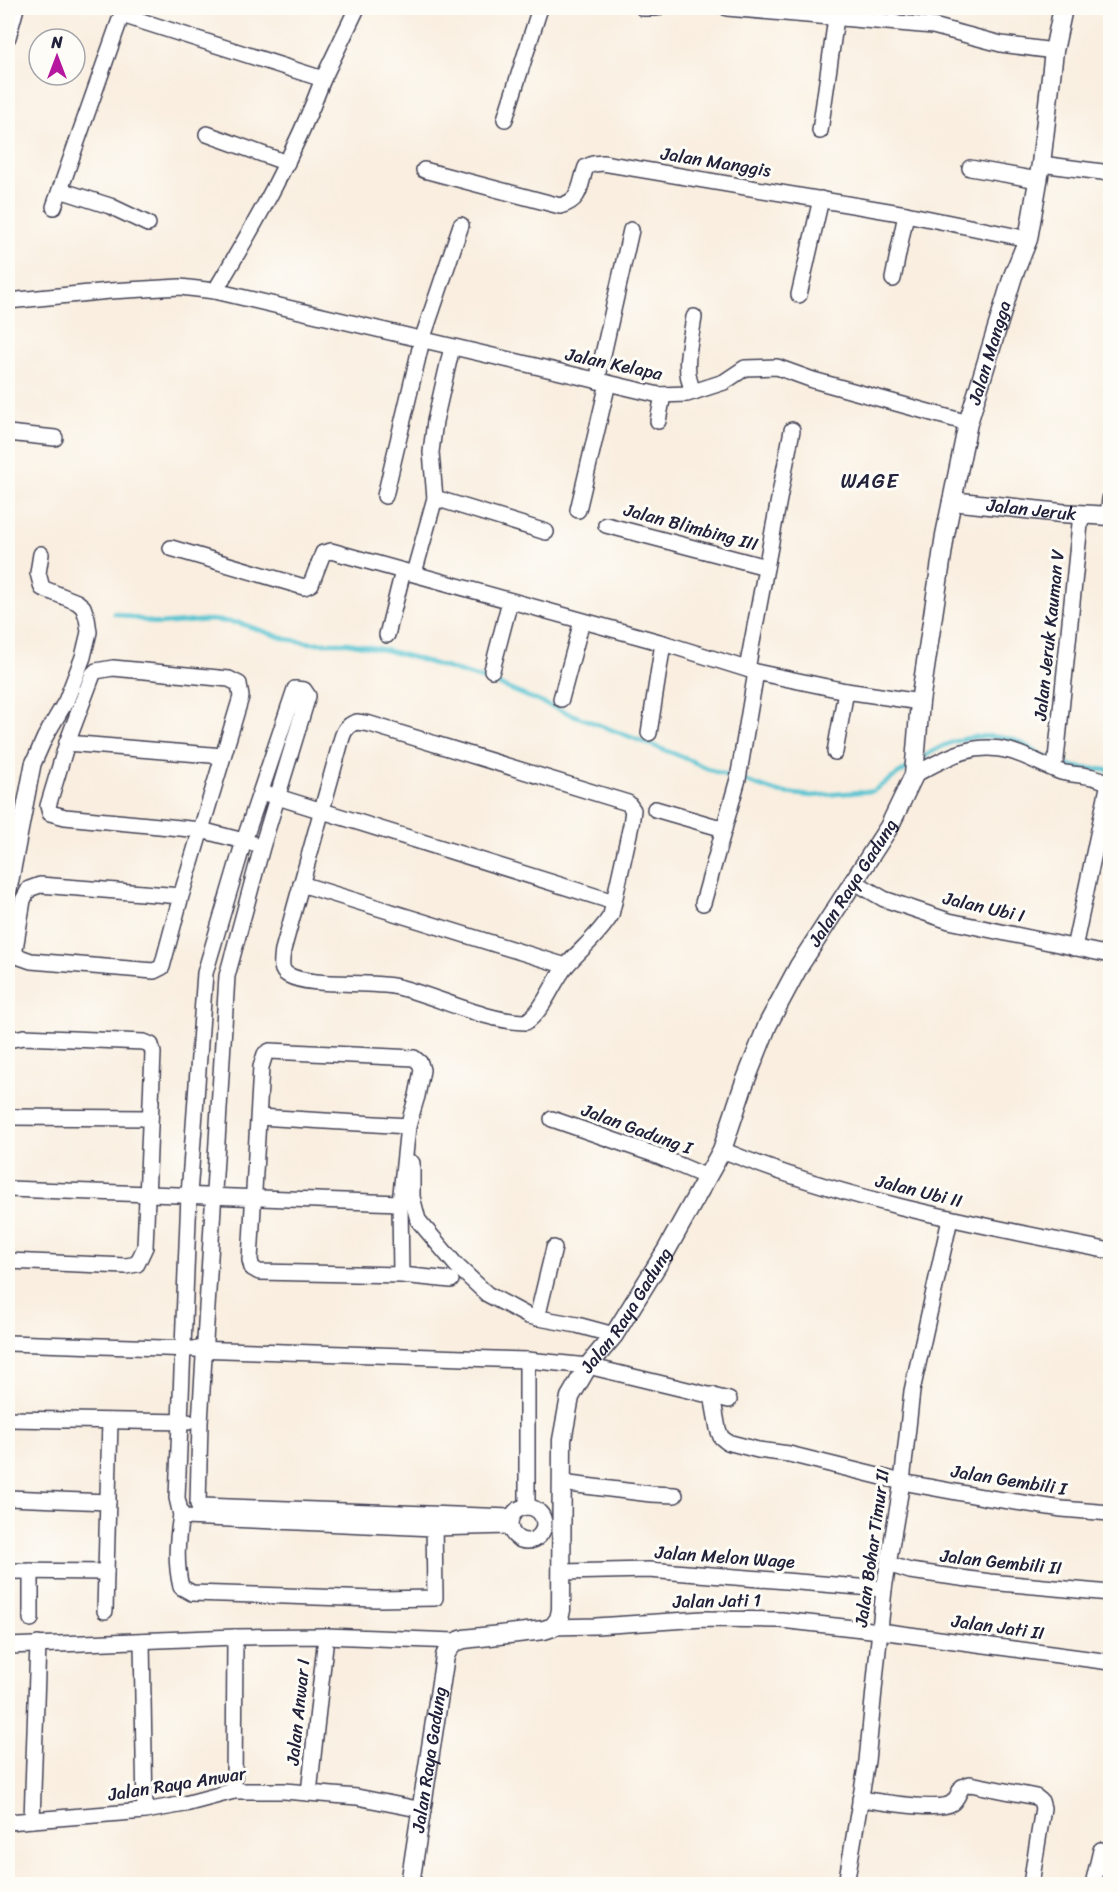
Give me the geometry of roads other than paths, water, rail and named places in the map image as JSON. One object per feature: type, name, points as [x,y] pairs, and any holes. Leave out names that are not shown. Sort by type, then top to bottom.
[{"type":"street","points":[[8,37],[16,8]]},
{"type":"street","points":[[215,291],[295,148],[323,79],[357,8]]},
{"type":"street","points":[[505,119],[540,8]]},
{"type":"street","points":[[644,8],[657,8]]},
{"type":"street","points":[[727,8],[933,26],[1001,44],[1054,51]]},
{"type":"street","name":"Jalan Mangga","points":[[920,702],[952,501],[968,423],[1013,276],[1028,239],[1040,172],[1054,51],[1063,8]]},
{"type":"street","points":[[54,207],[123,11],[323,79]]},
{"type":"street","points":[[820,131],[836,18]]},
{"type":"street","points":[[207,134],[287,163]]},
{"type":"street","name":"Jalan Manggis","points":[[424,170],[560,206],[570,203],[577,196],[586,167],[603,164],[821,199],[1028,239]]},
{"type":"street","points":[[970,168],[1110,173]]},
{"type":"street","points":[[60,190],[110,206],[148,224]]},
{"type":"street","points":[[800,295],[821,199]]},
{"type":"street","points":[[893,279],[906,214]]},
{"type":"street","points":[[385,496],[422,340],[461,225]]},
{"type":"street","points":[[578,510],[631,230]]},
{"type":"street","name":"Jalan Kelapa","points":[[8,302],[110,291],[180,287],[215,291],[663,395],[694,392],[724,382],[745,368],[777,367],[813,380],[968,423]]},
{"type":"street","points":[[694,317],[688,360],[689,384],[694,392]]},
{"type":"street","points":[[387,635],[435,498],[431,452],[435,421],[452,347]]},
{"type":"street","points":[[658,421],[663,395]]},
{"type":"street","points":[[703,903],[738,779],[766,567],[792,430]]},
{"type":"street","points":[[8,433],[55,438]]},
{"type":"street","points":[[435,498],[546,532]]},
{"type":"street","name":"Jalan Jeruk","points":[[952,501],[1081,514],[1110,510]]},
{"type":"street","name":"Jalan Jeruk Kauman V","points":[[1056,759],[1081,514]]},
{"type":"street","name":"Jalan Blimbing III","points":[[606,525],[766,567]]},
{"type":"street","points":[[171,548],[304,587],[312,584],[323,553],[331,551],[752,671],[846,691],[920,702]]},
{"type":"street","points":[[8,895],[33,764],[45,736],[66,701],[83,657],[88,625],[83,608],[77,602],[42,588],[38,573],[41,554]]},
{"type":"street","points":[[492,670],[510,601]]},
{"type":"street","points":[[561,699],[582,621]]},
{"type":"street","points":[[649,733],[663,644]]},
{"type":"street","points":[[180,896],[40,885],[29,889],[23,900],[14,955],[31,961],[159,969],[164,963],[180,896],[201,830],[241,697],[239,684],[230,679],[113,668],[96,671],[67,743],[48,806],[50,813],[65,817],[201,830],[262,847]]},
{"type":"street","points":[[434,1522],[435,1598],[376,1599],[192,1593],[181,1587],[177,1570],[176,1550],[181,1515],[177,1498],[189,1195],[205,973],[244,841],[293,690],[299,688],[304,690],[308,696],[262,847],[227,976],[200,1423],[199,1505],[311,1516],[434,1522],[510,1522]]},
{"type":"street","points":[[835,752],[846,691]]},
{"type":"street","name":"Jalan Raya Gadung","points":[[553,1627],[559,1619],[561,1610],[562,1572],[553,1522],[561,1484],[562,1440],[570,1397],[588,1366],[614,1335],[666,1251],[722,1150],[743,1087],[768,1024],[798,966],[889,826],[915,769],[920,702]]},
{"type":"street","points":[[357,722],[370,724],[628,803],[633,810],[611,915],[604,926],[566,966],[535,1016],[526,1022],[498,1018],[398,987],[369,983],[319,982],[291,976],[284,972],[281,966],[283,950],[301,884],[344,730],[348,725],[357,722]]},
{"type":"street","points":[[67,743],[223,756]]},
{"type":"street","points":[[915,769],[970,749],[990,748],[1010,751],[1062,772],[1106,782],[1108,787],[1074,948]]},
{"type":"street","points":[[260,792],[614,902]]},
{"type":"street","points":[[655,810],[724,829]]},
{"type":"street","name":"Jalan Ubi I","points":[[853,882],[884,899],[949,921],[1110,955]]},
{"type":"street","points":[[301,884],[566,966]]},
{"type":"street","points":[[205,973],[227,976]]},
{"type":"street","points":[[8,1040],[24,1037],[149,1043],[152,1045],[153,1053],[145,1247],[137,1264],[126,1266],[8,1261]]},
{"type":"street","points":[[401,1275],[400,1203],[408,1126],[422,1070],[420,1063],[414,1058],[270,1051],[265,1054],[261,1067],[250,1260],[252,1268],[259,1272],[401,1275],[452,1280]]},
{"type":"street","points":[[198,1084],[221,1084]]},
{"type":"street","points":[[8,1117],[150,1118]]},
{"type":"street","points":[[259,1117],[408,1126]]},
{"type":"street","name":"Jalan Gadung I","points":[[552,1119],[653,1154],[707,1177]]},
{"type":"street","points":[[412,1150],[412,1197],[418,1220],[456,1265],[487,1294],[528,1316],[614,1335]]},
{"type":"street","name":"Jalan Ubi II","points":[[722,1150],[763,1167],[852,1195],[950,1220],[1110,1251]]},
{"type":"street","points":[[8,1189],[400,1203]]},
{"type":"street","name":"Jalan Bohar Timur II","points":[[846,1884],[867,1761],[884,1589],[902,1482],[912,1391],[950,1220]]},
{"type":"street","points":[[537,1318],[554,1248]]},
{"type":"street","points":[[8,1343],[527,1360],[588,1366],[729,1400]]},
{"type":"street","points":[[527,1360],[527,1507]]},
{"type":"street","name":"Jalan Gembili I","points":[[711,1395],[718,1430],[727,1442],[758,1450],[789,1454],[902,1482],[1062,1509],[1110,1513]]},
{"type":"street","points":[[8,1419],[200,1423]]},
{"type":"street","points":[[105,1611],[110,1421]]},
{"type":"street","points":[[561,1484],[675,1495]]},
{"type":"street","points":[[8,1498],[108,1502]]},
{"type":"street","points":[[527,1507],[535,1509],[553,1522],[538,1538],[526,1542],[515,1537],[510,1522],[515,1512],[527,1507]]},
{"type":"street","points":[[181,1515],[185,1517],[311,1516]]},
{"type":"street","name":"Jalan Gembili II","points":[[888,1564],[910,1571],[990,1582],[1110,1593]]},
{"type":"street","points":[[8,1570],[106,1572]]},
{"type":"street","name":"Jalan Melon Wage","points":[[562,1572],[649,1570],[884,1589]]},
{"type":"street","points":[[31,1571],[31,1619]]},
{"type":"street","name":"Jalan Jati 1","points":[[553,1627],[703,1619],[781,1620],[880,1631]]},
{"type":"street","points":[[8,1646],[235,1637],[326,1636],[455,1641],[553,1627]]},
{"type":"street","name":"Jalan Jati II","points":[[880,1631],[1110,1662]]},
{"type":"street","name":"Jalan Anwar I","points":[[309,1793],[326,1636]]},
{"type":"street","points":[[234,1791],[235,1637]]},
{"type":"street","points":[[141,1641],[145,1811]]},
{"type":"street","name":"Jalan Raya Gadung","points":[[410,1884],[445,1656],[455,1641]]},
{"type":"street","points":[[32,1820],[38,1644]]},
{"type":"street","points":[[860,1799],[932,1807],[947,1806],[956,1799],[962,1787],[970,1784],[1036,1797],[1041,1801],[1043,1808],[1031,1884]]},
{"type":"street","name":"Jalan Raya Anwar","points":[[8,1822],[145,1811],[172,1800],[234,1791],[357,1797],[423,1810]]},
{"type":"street","points":[[1093,1884],[1101,1850]]},
{"type":"waterway","points":[[114,613],[159,624],[211,620],[239,623],[286,639],[311,643],[348,643],[385,650],[492,682],[711,770],[777,792],[811,796],[873,791],[909,767]]},
{"type":"waterway","points":[[921,759],[942,746],[965,739],[989,736],[1014,740],[1046,758],[1065,765],[1110,770]]},
{"type":"district","name":"WAGE","points":[[870,481]]}]
